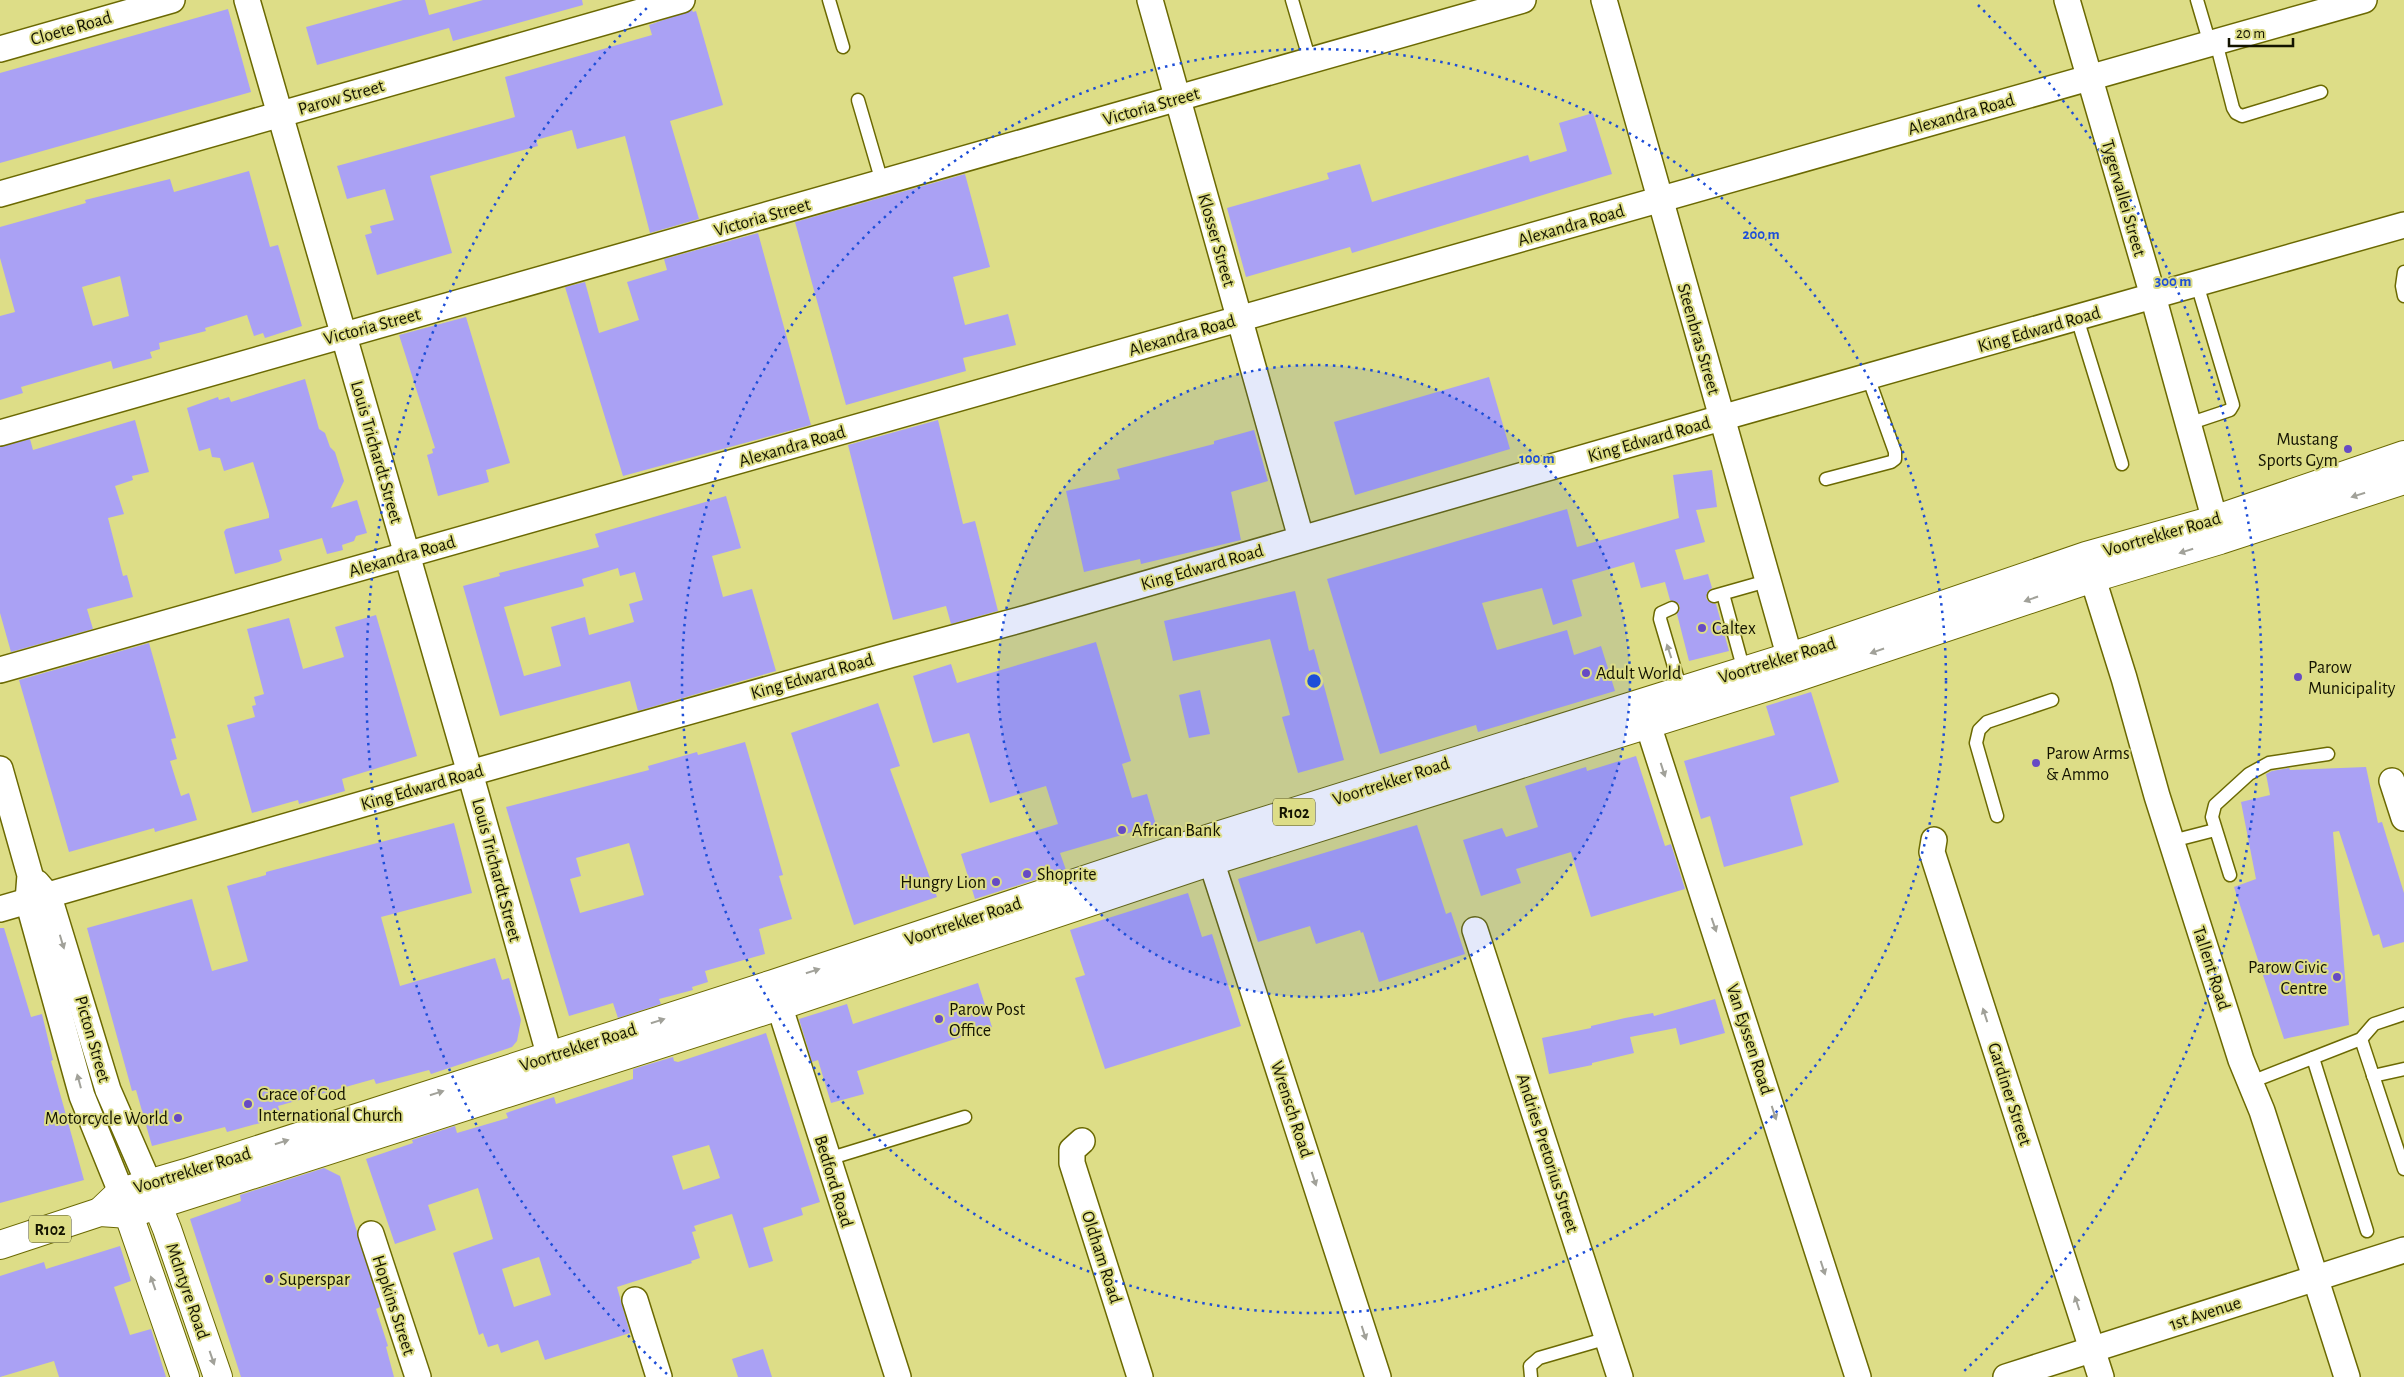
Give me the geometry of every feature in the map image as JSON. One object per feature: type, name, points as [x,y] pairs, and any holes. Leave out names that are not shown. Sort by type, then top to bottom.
[{"type":"main road","name":"Voortrekker Road","points":[[2217,530],[2404,456]]},
{"type":"main road","name":"Voortrekker Road","points":[[0,1246],[125,1203],[776,995],[1208,851],[1792,667],[2090,567],[2217,530],[2404,480]]},
{"type":"main road","name":"Voortrekker Road","points":[[1644,713],[1681,690],[1744,670],[1792,667]]},
{"type":"main road","name":"McIntyre Road","points":[[153,1194],[218,1377]]},
{"type":"main road","name":"McIntyre Road","points":[[125,1203],[185,1377]]},
{"type":"street","name":"Cloete Road","points":[[0,49],[172,0]]},
{"type":"street","name":"Louis Trichardt Street","points":[[247,0],[470,773],[552,1067]]},
{"type":"street","name":"Parow Street","points":[[0,194],[682,0]]},
{"type":"street","name":"Klosser Street","points":[[1150,0],[1301,538]]},
{"type":"street","name":"Victoria Street","points":[[0,433],[343,334],[629,256],[1523,0]]},
{"type":"street","name":"Steenbras Street","points":[[1604,0],[1792,667]]},
{"type":"street","name":"Tygervallei Street","points":[[2067,0],[2153,296],[2217,530]]},
{"type":"street","name":"Alexandra Road","points":[[0,670],[2213,43],[2314,7],[2364,0]]},
{"type":"street","name":"King Edward Road","points":[[0,909],[470,773],[890,654],[1027,618],[1721,418],[2404,225]]},
{"type":"street","name":"Tallent Road","points":[[2090,567],[2172,841],[2347,1377]]},
{"type":"street","name":"Van Eyssen Road","points":[[1644,713],[1858,1377]]},
{"type":"street","name":"Picton Street","points":[[0,769],[38,898],[108,1090],[153,1194]]},
{"type":"street","points":[[2392,781],[2404,818]]},
{"type":"street","name":"Gardiner Street","points":[[1934,840],[1932,852],[2101,1377]]},
{"type":"street","name":"Wrensch Road","points":[[1208,851],[1378,1377]]},
{"type":"street","name":"Picton Street","points":[[38,898],[82,1096],[125,1203]]},
{"type":"street","name":"Andries Pretorius Street","points":[[1475,930],[1620,1377]]},
{"type":"street","name":"Bedford Road","points":[[776,995],[898,1377]]},
{"type":"street","name":"Oldham Road","points":[[1082,1141],[1072,1150],[1072,1162],[1140,1377]]},
{"type":"street","name":"Hopkins Street","points":[[371,1234],[418,1377]]},
{"type":"street","name":"1st Avenue","points":[[2006,1377],[2404,1250]]},
{"type":"street","points":[[635,1300],[659,1377]]},
{"type":"lane","points":[[829,0],[843,47]]},
{"type":"lane","points":[[1292,0],[1310,61]]},
{"type":"lane","points":[[2197,0],[2236,113],[2242,116],[2320,92]]},
{"type":"lane","points":[[858,100],[882,182]]},
{"type":"lane","points":[[2404,272],[2402,286],[2404,296]]},
{"type":"lane","points":[[2188,424],[2230,410],[2233,405],[2197,284]]},
{"type":"lane","points":[[2077,318],[2122,464]]},
{"type":"lane","points":[[1826,479],[1891,462],[1895,459],[1868,377]]},
{"type":"lane","points":[[1744,670],[1719,595],[1767,581]]},
{"type":"lane","points":[[1667,610],[1660,623],[1681,690]]},
{"type":"lane","points":[[1997,816],[1976,743],[1979,730],[1987,722],[2052,700]]},
{"type":"lane","points":[[2230,875],[2212,817],[2215,805],[2259,768],[2282,759],[2328,754]]},
{"type":"lane","points":[[2172,841],[2215,830]]},
{"type":"lane","points":[[2251,1082],[2361,1039],[2374,1024],[2404,1014]]},
{"type":"lane","points":[[2361,1039],[2404,1169]]},
{"type":"lane","points":[[2313,1058],[2367,1231]]},
{"type":"lane","points":[[2373,1076],[2404,1068]]},
{"type":"lane","points":[[828,1159],[964,1117]]},
{"type":"lane","points":[[1531,1377],[1530,1366],[1539,1358],[1608,1338]]},
{"type":"building","points":[[403,0],[425,0],[429,15],[483,0],[582,0],[583,5],[453,41],[449,28],[317,65],[306,27]]},
{"type":"building","points":[[228,9],[251,92],[0,163],[0,73]]},
{"type":"building","points":[[692,10],[693,12],[696,11],[723,105],[670,121],[699,219],[650,233],[625,136],[577,149],[572,130],[536,140],[538,146],[430,176],[452,253],[377,275],[365,235],[372,233],[370,226],[394,220],[385,189],[347,199],[337,166],[515,117],[505,77],[652,35],[649,25]]},
{"type":"building","points":[[1593,113],[1612,174],[1352,253],[1350,247],[1246,277],[1227,208],[1329,179],[1327,173],[1360,164],[1372,202],[1528,155],[1530,162],[1567,151],[1559,123]]},
{"type":"building","points":[[249,171],[270,247],[278,245],[302,326],[265,338],[263,333],[254,336],[247,315],[205,328],[206,331],[159,343],[160,349],[150,352],[152,358],[113,369],[111,361],[21,387],[23,393],[0,400],[0,316],[15,312],[0,258],[0,227],[86,203],[85,200],[170,179],[174,192]],"holes":[[[120,276],[129,316],[93,326],[82,287]]]},
{"type":"building","points":[[965,174],[990,267],[953,277],[965,325],[1008,314],[1016,345],[963,358],[966,371],[846,405],[795,222]]},
{"type":"building","points":[[758,233],[811,425],[623,476],[565,287],[585,282],[599,333],[639,320],[627,282],[667,270],[664,259]]},
{"type":"building","points":[[466,317],[510,463],[486,470],[489,482],[438,496],[427,455],[433,453],[432,449],[435,448],[399,335]]},
{"type":"building","points":[[1489,377],[1510,449],[1355,495],[1334,422]]},
{"type":"building","points":[[305,379],[319,429],[325,433],[330,447],[335,452],[344,481],[331,508],[357,500],[367,533],[356,536],[354,541],[342,545],[343,550],[327,554],[322,538],[279,550],[282,560],[279,562],[235,574],[224,532],[226,529],[269,518],[269,514],[253,462],[224,471],[220,458],[212,457],[210,448],[199,451],[187,408],[218,397],[219,400],[229,397],[231,402]]},
{"type":"building","points":[[135,420],[149,472],[132,476],[133,480],[115,486],[124,514],[108,518],[123,576],[127,575],[133,597],[87,609],[93,629],[11,652],[0,613],[0,447],[30,439],[33,450]]},
{"type":"building","points":[[938,420],[963,524],[975,521],[998,611],[951,624],[946,606],[893,620],[848,445]]},
{"type":"building","points":[[1254,430],[1268,481],[1231,492],[1241,540],[1141,564],[1140,559],[1084,572],[1066,491],[1120,479],[1117,469],[1214,444],[1214,441]]},
{"type":"building","points":[[1712,470],[1717,507],[1696,510],[1705,542],[1675,550],[1684,580],[1708,574],[1712,588],[1708,591],[1706,598],[1709,602],[1716,604],[1729,651],[1689,661],[1677,614],[1680,609],[1679,604],[1670,600],[1665,582],[1641,588],[1634,562],[1572,580],[1582,616],[1553,625],[1542,588],[1482,603],[1497,650],[1567,630],[1574,655],[1601,646],[1615,691],[1478,732],[1476,725],[1380,754],[1327,579],[1567,509],[1577,547],[1679,518],[1673,475]]},
{"type":"building","points":[[726,496],[741,548],[712,556],[723,597],[752,589],[776,671],[638,711],[630,681],[500,716],[463,586],[500,576],[499,573],[599,547],[595,534]],"holes":[[[618,568],[620,576],[635,572],[643,600],[629,604],[634,622],[589,635],[585,617],[551,627],[561,666],[524,676],[504,607],[584,586],[582,579]]]},
{"type":"building","points":[[1295,591],[1309,651],[1314,649],[1344,760],[1298,773],[1282,717],[1290,715],[1270,639],[1173,661],[1164,621]]},
{"type":"building","points":[[376,615],[417,756],[342,779],[345,791],[299,804],[298,800],[252,813],[227,725],[255,717],[252,706],[256,705],[254,697],[264,694],[247,629],[289,618],[303,669],[344,657],[335,627]]},
{"type":"building","points":[[1096,642],[1131,761],[1122,764],[1132,798],[1147,794],[1156,825],[1060,853],[1066,870],[975,899],[961,854],[1058,824],[1046,786],[990,803],[969,733],[933,743],[913,676],[951,664],[957,683]]},
{"type":"building","points":[[149,643],[176,738],[171,739],[177,759],[170,761],[181,796],[189,793],[197,820],[155,832],[154,828],[69,852],[19,680]]},
{"type":"building","points":[[1200,690],[1210,734],[1189,738],[1179,695]]},
{"type":"building","points":[[1811,692],[1839,782],[1790,797],[1803,845],[1724,867],[1710,816],[1701,819],[1684,761],[1775,735],[1766,706]]},
{"type":"building","points":[[878,703],[900,766],[890,769],[937,897],[854,925],[791,733]]},
{"type":"building","points":[[745,742],[783,875],[779,876],[792,919],[759,929],[765,954],[705,971],[708,982],[692,987],[693,990],[659,999],[661,1004],[618,1018],[613,1003],[569,1016],[506,807],[649,770],[648,766],[697,752],[698,755]],"holes":[[[629,843],[644,895],[580,913],[570,879],[581,876],[576,858]]]},
{"type":"building","points":[[1636,756],[1665,846],[1671,844],[1685,889],[1591,917],[1571,852],[1516,869],[1521,883],[1481,896],[1463,840],[1502,828],[1506,837],[1538,827],[1525,786],[1586,767],[1587,771]]},
{"type":"building","points":[[2366,767],[2378,823],[2382,822],[2404,893],[2404,942],[2383,948],[2379,934],[2373,936],[2339,831],[2333,832],[2349,1025],[2284,1039],[2234,887],[2256,879],[2241,802],[2270,795],[2266,774],[2272,771],[2289,768],[2290,770]]},
{"type":"building","points":[[454,823],[472,893],[381,917],[400,986],[495,958],[502,980],[509,978],[521,1020],[517,1041],[512,1047],[431,1074],[429,1070],[376,1084],[374,1079],[278,1106],[282,1117],[227,1132],[225,1127],[152,1146],[136,1090],[132,1091],[87,928],[192,899],[212,971],[248,961],[227,886],[266,875],[266,872]]},
{"type":"building","points":[[1417,825],[1446,914],[1451,912],[1465,954],[1379,982],[1363,932],[1361,933],[1360,930],[1316,944],[1310,926],[1258,942],[1238,879]]},
{"type":"building","points":[[1188,893],[1202,937],[1212,934],[1241,1026],[1105,1069],[1075,978],[1085,975],[1070,930]]},
{"type":"building","points":[[0,928],[4,928],[31,1017],[42,1014],[53,1060],[51,1061],[84,1180],[0,1203]]},
{"type":"building","points":[[978,983],[992,1027],[857,1071],[864,1094],[831,1103],[818,1060],[812,1062],[799,1019],[847,1004],[853,1024]]},
{"type":"building","points":[[1715,999],[1725,1033],[1680,1045],[1676,1028],[1630,1037],[1634,1053],[1592,1063],[1592,1065],[1549,1074],[1542,1038],[1591,1028],[1591,1026],[1625,1018],[1653,1013],[1654,1016]]},
{"type":"building","points":[[766,1033],[820,1202],[801,1208],[803,1215],[763,1228],[773,1261],[749,1268],[732,1214],[694,1226],[696,1231],[692,1232],[700,1258],[691,1261],[692,1263],[617,1287],[630,1333],[545,1360],[538,1340],[501,1353],[498,1344],[488,1347],[483,1333],[479,1335],[453,1253],[493,1239],[478,1188],[428,1205],[436,1230],[395,1244],[366,1159],[413,1143],[412,1140],[455,1126],[457,1133],[508,1118],[506,1113],[554,1097],[556,1104],[633,1079],[633,1069],[673,1057],[674,1061],[678,1062]],"holes":[[[709,1145],[720,1178],[683,1190],[672,1156]],[[539,1257],[551,1295],[514,1307],[502,1269]]]},
{"type":"building","points":[[324,1168],[340,1176],[380,1307],[376,1309],[388,1346],[386,1347],[394,1377],[241,1377],[190,1219],[241,1201],[240,1195]]},
{"type":"building","points":[[120,1246],[131,1281],[114,1287],[130,1335],[151,1329],[166,1377],[59,1377],[54,1361],[0,1377],[0,1276],[44,1262],[46,1269]]},
{"type":"building","points":[[763,1349],[772,1377],[738,1377],[732,1359]]},
{"type":"place","name":"Mustang Sports Gym","points":[[2348,449]]},
{"type":"place","name":"Caltex","points":[[1702,628]]},
{"type":"place","name":"Adult World","points":[[1586,673]]},
{"type":"place","name":"Parow Municipality","points":[[2298,677]]},
{"type":"place","name":"Parow Arms & Ammo","points":[[2036,763]]},
{"type":"place","name":"African Bank","points":[[1122,830]]},
{"type":"place","name":"Shoprite","points":[[1027,874]]},
{"type":"place","name":"Hungry Lion","points":[[996,882]]},
{"type":"place","name":"Parow Civic Centre","points":[[2337,977]]},
{"type":"place","name":"Parow Post Office","points":[[939,1019]]},
{"type":"place","name":"Grace of God International Church","points":[[248,1104]]},
{"type":"place","name":"Motorcycle World","points":[[178,1118]]},
{"type":"place","name":"Superspar","points":[[269,1279]]}]
